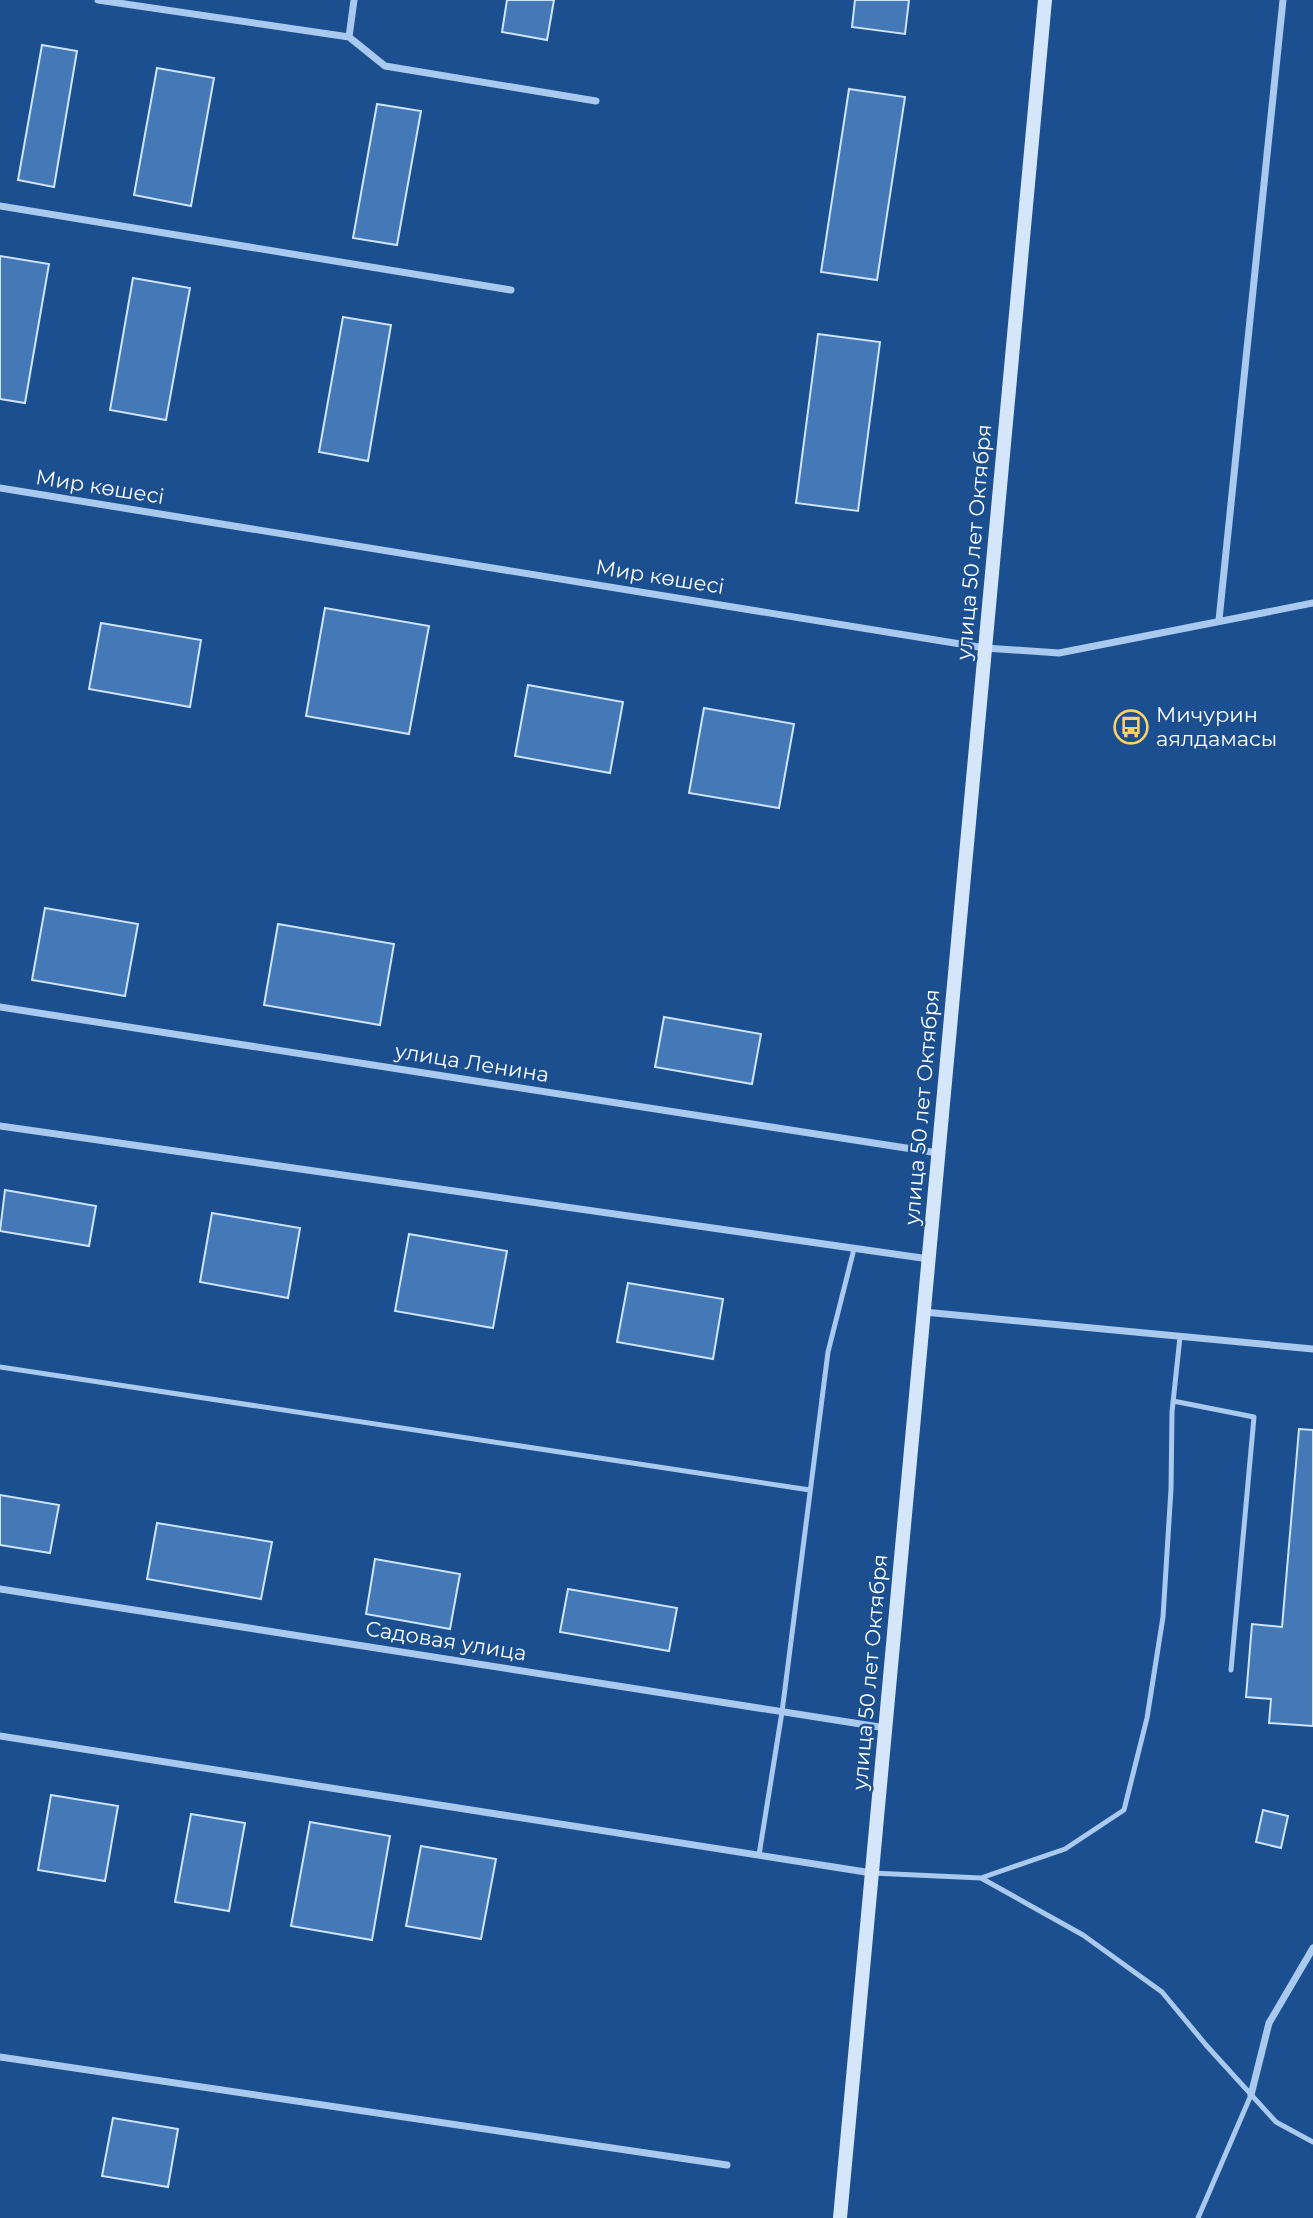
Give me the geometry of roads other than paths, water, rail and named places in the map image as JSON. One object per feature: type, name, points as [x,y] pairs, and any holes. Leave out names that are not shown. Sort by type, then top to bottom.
[{"type":"main road","name":"улица 50 лет Октября","points":[[840,2218],[1045,0]]},
{"type":"street","points":[[98,0],[349,37],[385,66],[596,102]]},
{"type":"street","points":[[349,37],[354,0]]},
{"type":"street","points":[[1219,620],[1283,0]]},
{"type":"street","points":[[0,206],[511,290]]},
{"type":"street","name":"Мир көшесі","points":[[0,488],[985,648],[1059,653],[1313,603]]},
{"type":"street","name":"улица Ленина","points":[[0,1007],[939,1153]]},
{"type":"street","points":[[0,1126],[929,1259]]},
{"type":"street","points":[[924,1312],[1313,1349]]},
{"type":"street","name":"Садовая улица","points":[[0,1589],[887,1728]]},
{"type":"street","points":[[0,1736],[872,1872]]},
{"type":"street","points":[[1251,2095],[1269,2023],[1313,1948]]},
{"type":"street","points":[[0,2057],[727,2165]]},
{"type":"lane","points":[[760,1855],[782,1712],[828,1352],[854,1249]]},
{"type":"lane","points":[[872,1872],[981,1878],[1065,1849],[1124,1810],[1147,1718],[1163,1617],[1174,1401],[1180,1337]]},
{"type":"lane","points":[[0,1367],[810,1490]]},
{"type":"lane","points":[[1174,1401],[1254,1417],[1231,1670]]},
{"type":"lane","points":[[981,1878],[1083,1935],[1162,1993],[1276,2122],[1313,2142]]},
{"type":"lane","points":[[1198,2218],[1251,2095]]},
{"type":"place","name":"Мичурин аялдамасы","points":[[1131,727]]}]
